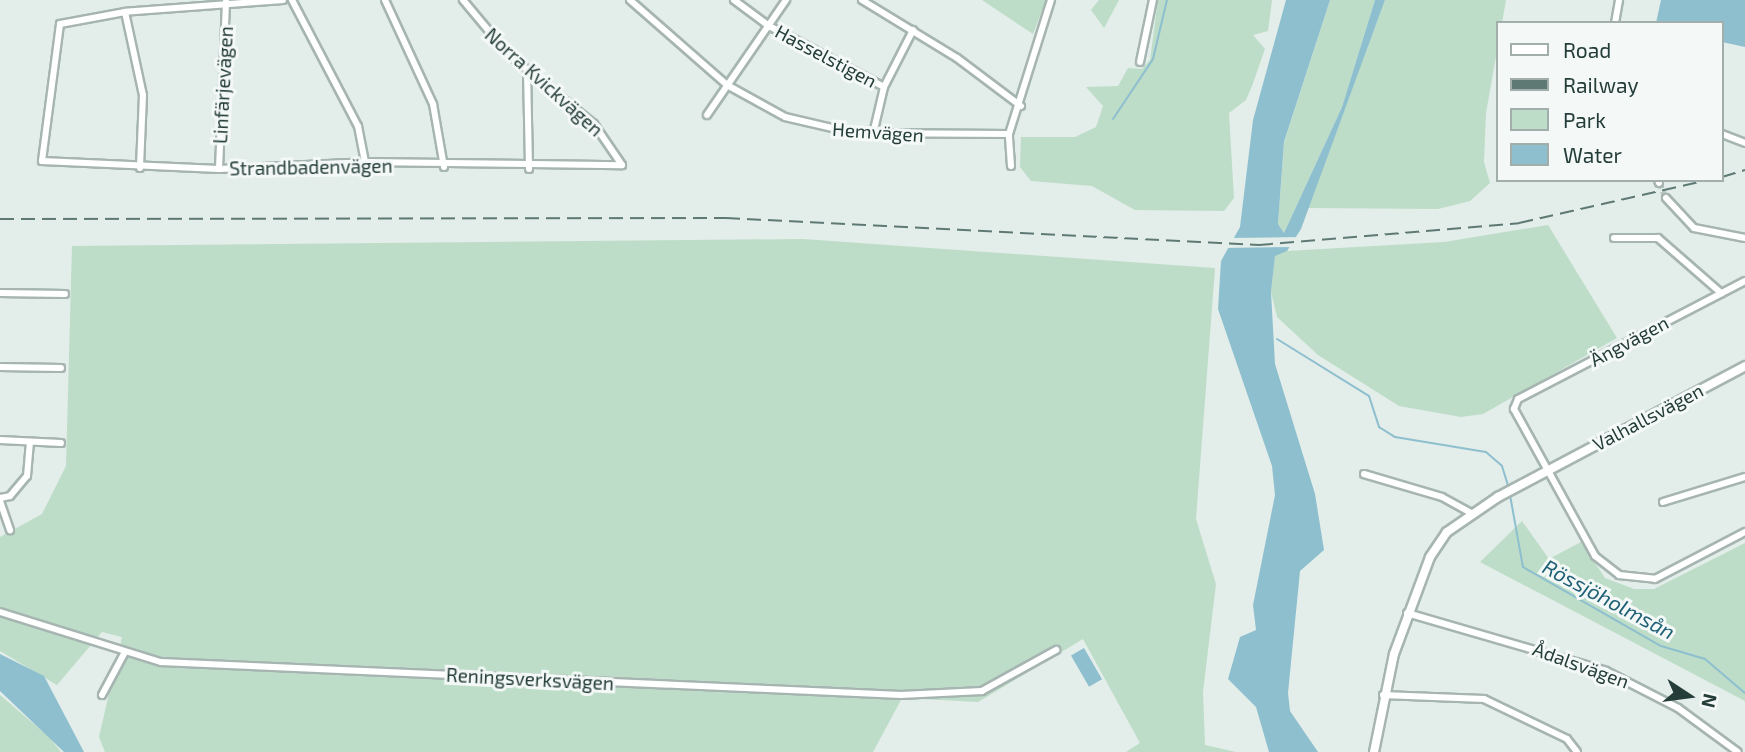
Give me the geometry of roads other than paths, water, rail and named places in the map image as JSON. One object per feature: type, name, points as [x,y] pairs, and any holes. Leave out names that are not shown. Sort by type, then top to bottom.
[{"type":"street","points":[[140,168],[144,96],[125,12],[183,4],[226,1],[251,6],[283,0]]},
{"type":"street","points":[[292,0],[358,126],[365,162]]},
{"type":"street","points":[[384,0],[433,104],[444,167]]},
{"type":"street","name":"Norra Kvickvägen","points":[[463,0],[527,71],[594,124],[622,165]]},
{"type":"street","name":"Hemvägen","points":[[630,0],[727,85],[795,120],[873,134],[1009,134]]},
{"type":"street","name":"Hasselstigen","points":[[734,0],[769,26],[884,87]]},
{"type":"street","points":[[707,115],[786,0]]},
{"type":"street","points":[[862,0],[913,30],[1021,106]]},
{"type":"street","points":[[1011,166],[1009,134],[1021,106],[1051,0]]},
{"type":"street","points":[[1140,62],[1153,0]]},
{"type":"street","points":[[1615,21],[1619,0]]},
{"type":"street","name":"Linfärjevägen","points":[[219,169],[226,1]]},
{"type":"street","name":"Strandbadenvägen","points":[[125,12],[60,24],[42,161],[140,168],[219,169],[365,162],[528,169],[622,165]]},
{"type":"street","points":[[873,134],[884,87],[913,30]]},
{"type":"street","points":[[527,71],[528,169]]},
{"type":"street","points":[[1724,135],[1745,143]]},
{"type":"street","points":[[1666,198],[1694,228],[1745,238]]},
{"type":"street","points":[[1614,238],[1658,238],[1721,293]]},
{"type":"street","name":"Ängvägen","points":[[1551,469],[1514,403],[1745,281]]},
{"type":"street","points":[[0,293],[65,295]]},
{"type":"street","name":"Valhallsvägen","points":[[1374,752],[1383,695],[1408,613],[1435,548],[1471,513],[1498,497],[1745,366]]},
{"type":"street","points":[[0,367],[61,368]]},
{"type":"street","points":[[0,440],[61,443]]},
{"type":"street","points":[[9,530],[0,499],[10,496],[27,476],[30,442]]},
{"type":"street","points":[[1551,469],[1595,556],[1619,575],[1655,579],[1745,532]]},
{"type":"street","points":[[1364,474],[1442,497],[1471,513]]},
{"type":"street","points":[[1663,502],[1745,477]]},
{"type":"street","name":"Reningsverksvägen","points":[[0,612],[125,652],[172,663],[942,696],[982,691],[1056,650]]},
{"type":"street","name":"Ådalsvägen","points":[[1408,613],[1606,671],[1678,708],[1738,752]]},
{"type":"street","points":[[102,695],[125,652]]},
{"type":"street","points":[[1383,695],[1484,699],[1567,739],[1577,752]]},
{"type":"water","points":[[1286,0],[1330,0],[1284,142],[1278,224],[1284,233],[1342,107],[1375,0],[1385,0],[1301,229],[1287,251],[1275,256],[1271,292],[1275,364],[1315,494],[1324,550],[1300,571],[1288,693],[1290,711],[1318,752],[1269,752],[1256,707],[1228,679],[1240,637],[1256,630],[1253,605],[1275,495],[1272,466],[1218,309],[1221,261],[1240,227],[1253,120]]},
{"type":"water","points":[[1661,0],[1745,0],[1745,47],[1724,42],[1724,21],[1656,21]]},
{"type":"water","points":[[1084,648],[1102,679],[1089,687],[1071,656]]},
{"type":"water","points":[[0,654],[44,676],[84,752],[64,752],[0,691]]},
{"type":"waterway","points":[[1113,119],[1153,59],[1167,0]]},
{"type":"waterway","name":"Rössjöholmsån","points":[[1277,339],[1369,396],[1379,427],[1395,437],[1486,452],[1502,466],[1508,486]]},
{"type":"waterway","name":"Rössjöholmsån","points":[[1510,495],[1523,567],[1661,646],[1705,659],[1745,693]]},
{"type":"tunnel","points":[[1659,183],[1666,198]]},
{"type":"railway","points":[[1724,176],[1745,170]]},
{"type":"railway","points":[[0,219],[726,218],[1259,245],[1519,223],[1700,182]]}]
